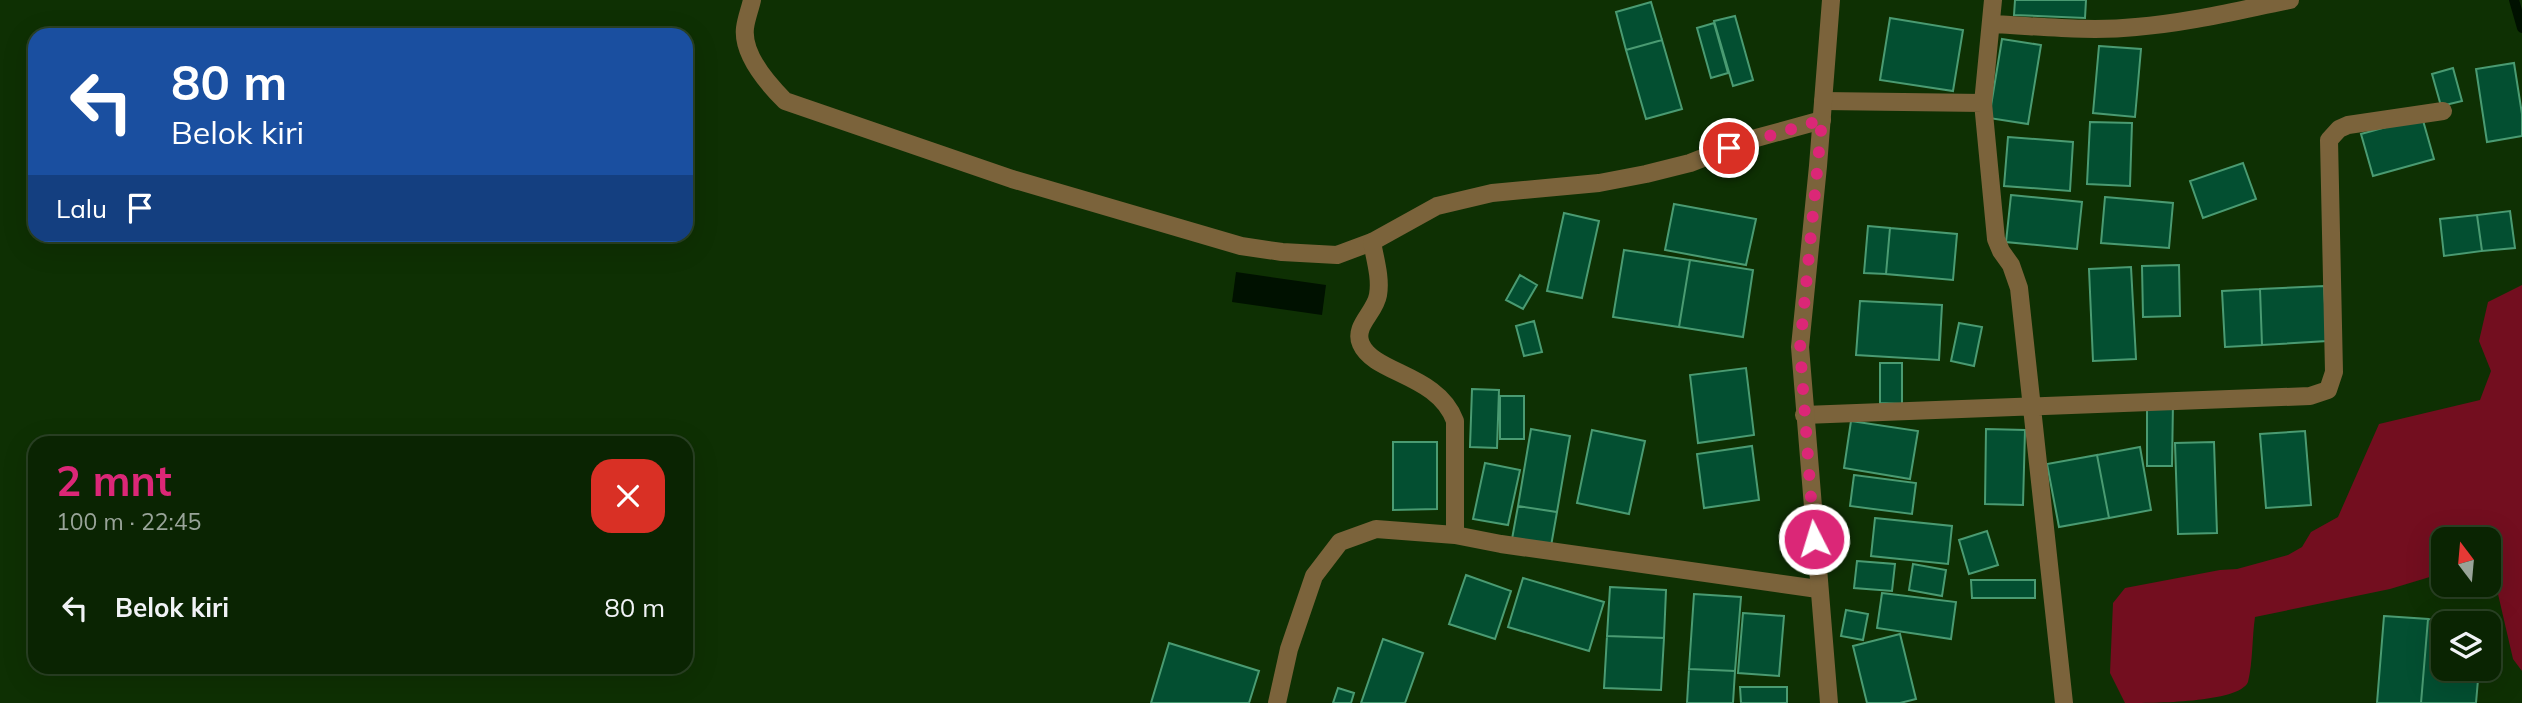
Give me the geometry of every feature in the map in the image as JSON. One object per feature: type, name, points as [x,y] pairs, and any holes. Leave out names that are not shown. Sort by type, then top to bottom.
[{"type":"street","points":[[752,0],[744,31],[753,61],[767,83],[785,101],[1012,179],[1241,246],[1282,252],[1337,254],[1372,242],[1437,206],[1492,194],[1599,183],[1646,174],[1690,163],[1749,140],[1822,120]]},
{"type":"street","points":[[1829,703],[1800,348],[1831,0]]},
{"type":"street","points":[[1993,0],[1983,103],[1996,239],[2020,288],[2064,703]]},
{"type":"street","points":[[1991,24],[2075,28],[2135,27],[2198,19],[2290,0]]},
{"type":"street","points":[[1823,101],[1983,103]]},
{"type":"street","points":[[1804,415],[2310,396],[2328,390],[2334,372],[2329,140],[2339,129],[2348,125],[2443,111]]},
{"type":"street","points":[[1372,242],[1379,278],[1378,294],[1374,308],[1360,328],[1361,344],[1376,360],[1424,384],[1452,412],[1455,421],[1455,536]]},
{"type":"street","points":[[1276,703],[1289,649],[1314,576],[1340,542],[1377,529],[1455,536],[1818,589]]},
{"type":"shaded area","points":[[1236,272],[1326,285],[1322,315],[1232,302]]},
{"type":"shaded area","points":[[2522,285],[2522,671],[2513,659],[2499,597],[2501,597],[2501,527],[2431,527],[2431,577],[2390,589],[2255,617],[2250,674],[2248,682],[2241,689],[2212,698],[2125,703],[2110,673],[2113,603],[2125,588],[2237,569],[2288,555],[2302,547],[2311,532],[2338,517],[2379,424],[2480,400],[2491,371],[2479,341],[2488,302]]},
{"type":"building","points":[[2015,0],[2086,0],[2085,18],[2014,15]]},
{"type":"building","points":[[1651,2],[1662,40],[1626,50],[1616,12]]},
{"type":"building","points":[[1735,16],[1753,80],[1733,86],[1714,21]]},
{"type":"building","points":[[1890,18],[1963,30],[1953,91],[1880,80]]},
{"type":"building","points":[[1714,23],[1728,73],[1711,78],[1697,28]]},
{"type":"building","points":[[2002,39],[2041,45],[2028,124],[1989,118]]},
{"type":"building","points":[[1662,40],[1682,109],[1646,119],[1626,50]]},
{"type":"building","points":[[2099,46],[2141,49],[2135,117],[2093,113]]},
{"type":"building","points":[[2514,63],[2522,114],[2522,136],[2487,142],[2476,69]]},
{"type":"building","points":[[2453,68],[2462,101],[2441,106],[2432,74]]},
{"type":"building","points":[[2422,117],[2434,159],[2373,176],[2361,134]]},
{"type":"building","points":[[2090,122],[2132,123],[2130,186],[2087,184]]},
{"type":"building","points":[[2008,137],[2073,142],[2070,191],[2004,186]]},
{"type":"building","points":[[2243,163],[2256,199],[2203,218],[2190,181]]},
{"type":"building","points":[[2011,195],[2082,202],[2077,249],[2006,242]]},
{"type":"building","points":[[2105,197],[2173,203],[2169,248],[2101,243]]},
{"type":"building","points":[[1674,204],[1756,219],[1746,265],[1665,250]]},
{"type":"building","points":[[2510,211],[2515,248],[2482,251],[2477,215]]},
{"type":"building","points":[[1564,213],[1599,221],[1582,298],[1547,291]]},
{"type":"building","points":[[2477,215],[2482,251],[2444,256],[2440,219]]},
{"type":"building","points":[[1868,226],[1890,228],[1886,274],[1864,273]]},
{"type":"building","points":[[1890,228],[1957,234],[1953,280],[1886,274]]},
{"type":"building","points":[[1624,250],[1690,260],[1679,327],[1613,317]]},
{"type":"building","points":[[1690,260],[1753,270],[1743,337],[1679,327]]},
{"type":"building","points":[[2179,265],[2180,316],[2143,317],[2142,266]]},
{"type":"building","points":[[2131,267],[2136,359],[2093,361],[2089,269]]},
{"type":"building","points":[[1520,275],[1537,285],[1523,309],[1506,300]]},
{"type":"building","points":[[2324,286],[2327,341],[2262,345],[2260,289]]},
{"type":"building","points":[[2260,289],[2262,345],[2225,347],[2222,291]]},
{"type":"building","points":[[1860,301],[1942,305],[1939,360],[1856,355]]},
{"type":"building","points":[[1534,321],[1542,352],[1524,356],[1516,326]]},
{"type":"building","points":[[1959,323],[1982,327],[1974,366],[1951,361]]},
{"type":"building","points":[[1880,363],[1902,363],[1902,404],[1880,403]]},
{"type":"building","points":[[1746,368],[1754,435],[1698,443],[1690,375]]},
{"type":"building","points":[[1472,389],[1499,390],[1497,448],[1470,447]]},
{"type":"building","points":[[1500,396],[1524,396],[1524,439],[1500,439]]},
{"type":"building","points":[[2147,402],[2173,402],[2172,466],[2147,466]]},
{"type":"building","points":[[1851,421],[1918,431],[1910,479],[1844,468]]},
{"type":"building","points":[[1531,429],[1570,436],[1557,512],[1518,506]]},
{"type":"building","points":[[1986,429],[2025,430],[2023,505],[1985,504]]},
{"type":"building","points":[[1592,430],[1645,441],[1629,514],[1577,503]]},
{"type":"building","points":[[2305,431],[2311,505],[2266,508],[2260,434]]},
{"type":"building","points":[[1393,442],[1437,442],[1437,509],[1393,510]]},
{"type":"building","points":[[2214,442],[2217,533],[2178,534],[2175,443]]},
{"type":"building","points":[[1752,446],[1759,500],[1704,508],[1697,454]]},
{"type":"building","points":[[2140,447],[2151,510],[2109,518],[2097,455]]},
{"type":"building","points":[[2097,455],[2109,518],[2059,527],[2047,464]]},
{"type":"building","points":[[1485,463],[1520,470],[1508,525],[1473,519]]},
{"type":"building","points":[[1854,475],[1916,483],[1912,514],[1850,506]]},
{"type":"building","points":[[1518,506],[1557,512],[1551,546],[1512,539]]},
{"type":"building","points":[[1875,518],[1952,526],[1948,564],[1871,556]]},
{"type":"building","points":[[1987,531],[1998,565],[1969,574],[1959,540]]},
{"type":"building","points":[[1857,561],[1895,564],[1892,591],[1854,588]]},
{"type":"building","points":[[1913,564],[1946,570],[1942,596],[1909,590]]},
{"type":"building","points":[[1466,575],[1511,591],[1495,639],[1449,624]]},
{"type":"building","points":[[1523,578],[1604,602],[1589,651],[1508,627]]},
{"type":"building","points":[[1971,580],[2035,580],[2035,598],[1972,598]]},
{"type":"building","points":[[1610,587],[1666,590],[1664,638],[1607,636]]},
{"type":"building","points":[[1882,593],[1956,602],[1951,639],[1877,628]]},
{"type":"building","points":[[1694,594],[1741,597],[1735,671],[1689,669]]},
{"type":"building","points":[[1846,610],[1868,614],[1863,640],[1841,636]]},
{"type":"building","points":[[1743,613],[1784,616],[1779,676],[1738,673]]},
{"type":"building","points":[[2384,616],[2428,619],[2421,703],[2377,703]]},
{"type":"building","points":[[2428,619],[2431,619],[2431,681],[2478,681],[2476,703],[2421,703]]},
{"type":"building","points":[[1900,634],[1916,699],[1900,703],[1867,703],[1853,646]]},
{"type":"building","points":[[1607,636],[1664,638],[1661,690],[1604,688]]},
{"type":"building","points":[[1383,639],[1423,653],[1405,703],[1361,703]]},
{"type":"building","points":[[1169,643],[1259,671],[1249,703],[1151,703]]},
{"type":"building","points":[[1689,669],[1735,671],[1733,703],[1687,703]]},
{"type":"building","points":[[1740,687],[1787,687],[1787,703],[1741,703]]},
{"type":"building","points":[[1338,688],[1354,693],[1351,703],[1333,703]]},
{"type":"waterway","points":[[2514,0],[2522,28]]},
{"type":"route","points":[[1729,148],[1822,120],[1800,348],[1814,539]]}]
